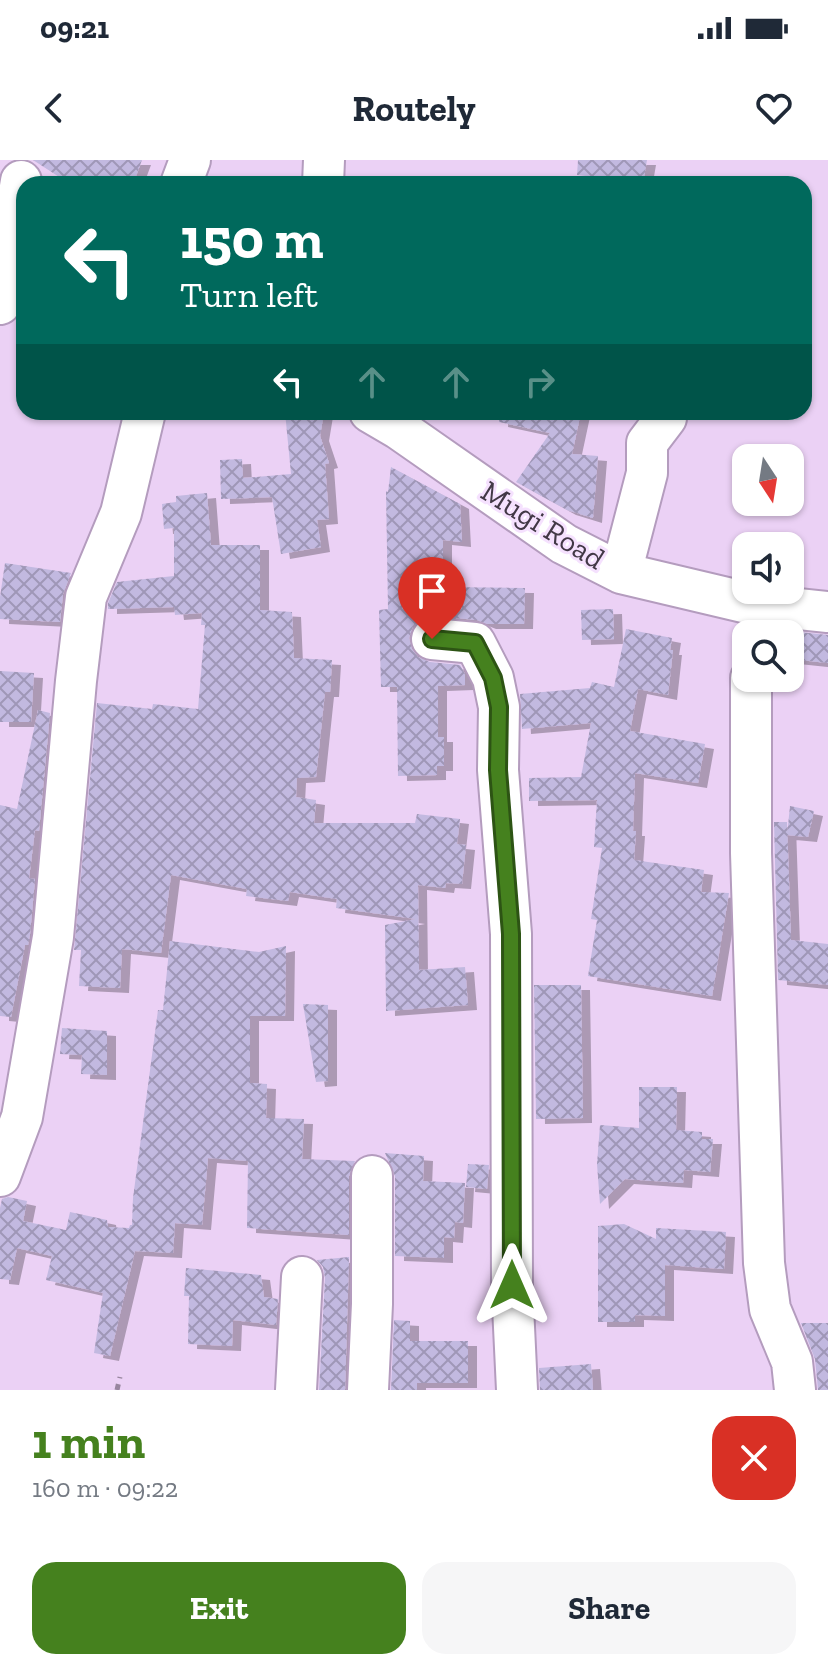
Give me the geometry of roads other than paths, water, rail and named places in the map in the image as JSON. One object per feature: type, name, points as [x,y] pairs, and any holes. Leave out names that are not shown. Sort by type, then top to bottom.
[{"type":"street","points":[[0,304],[16,177]]},
{"type":"street","points":[[0,1176],[22,1117],[53,937],[86,597],[121,513],[143,420]]},
{"type":"street","name":"Mugi Road","points":[[384,420],[564,544],[621,573],[752,619],[828,612]]},
{"type":"street","points":[[621,573],[647,473],[647,443],[664,420]]},
{"type":"street","points":[[432,639],[475,643],[493,678],[499,707],[498,770],[511,934],[512,1285],[517,1390]]},
{"type":"street","points":[[751,692],[751,853],[764,1263],[770,1309],[792,1362],[795,1390]]},
{"type":"street","points":[[368,1390],[372,1176]]},
{"type":"street","points":[[296,1390],[302,1277]]}]
